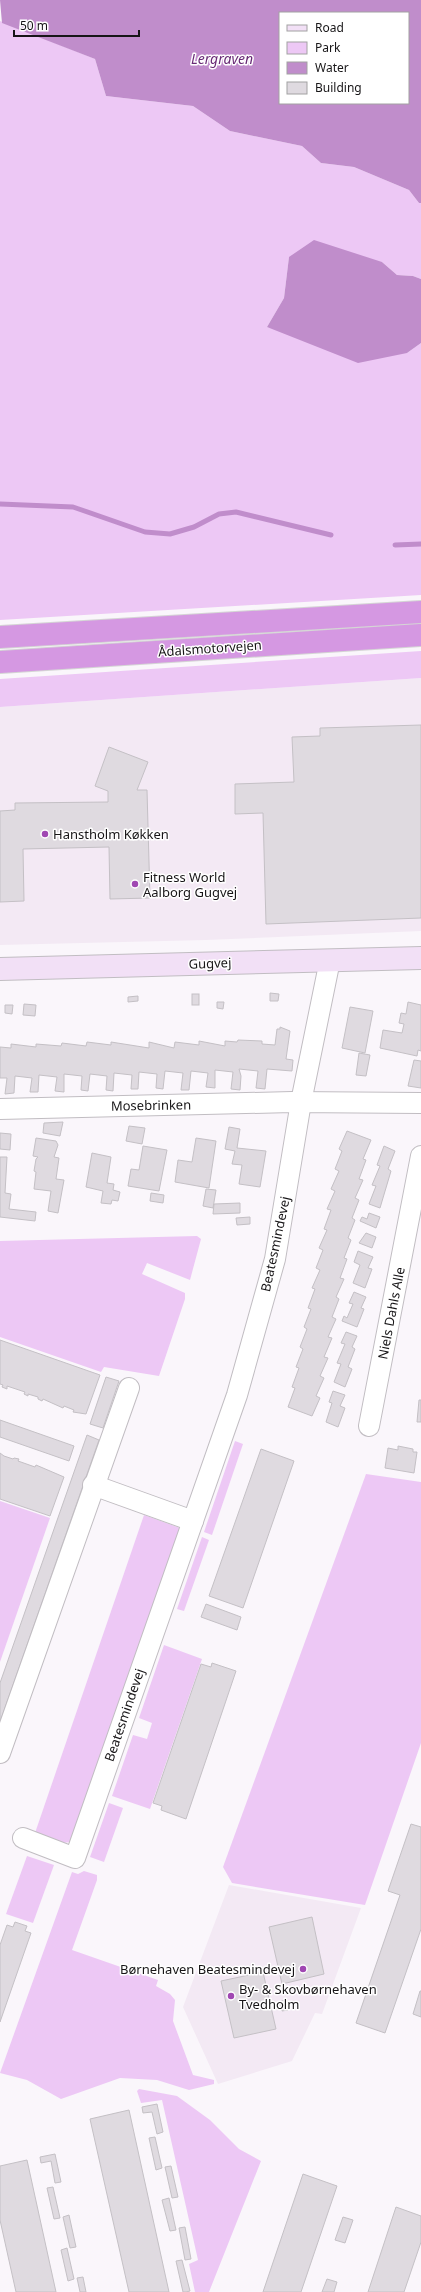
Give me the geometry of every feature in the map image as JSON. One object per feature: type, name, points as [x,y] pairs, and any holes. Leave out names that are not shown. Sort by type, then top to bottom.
[{"type":"highway","name":"Ådalsmotorvejen","points":[[0,638],[421,612]]},
{"type":"highway","name":"Ådalsmotorvejen","points":[[0,662],[421,635]]},
{"type":"street","name":"Gugvej","points":[[0,969],[421,958]]},
{"type":"street","name":"Beatesmindevej","points":[[22,1838],[75,1858],[236,1395],[274,1259],[302,1102],[330,960]]},
{"type":"street","points":[[302,1102],[421,1103]]},
{"type":"street","name":"Mosebrinken","points":[[0,1109],[302,1102]]},
{"type":"street","name":"Niels Dahls Alle","points":[[369,1426],[417,1200],[421,1156]]},
{"type":"street","points":[[0,1753],[93,1485],[129,1388]]},
{"type":"street","points":[[93,1485],[193,1521]]},
{"type":"shaded area","points":[[421,678],[421,931],[206,940],[0,945],[0,707]]},
{"type":"shaded area","points":[[229,1885],[361,1908],[322,2014],[315,2013],[292,2061],[218,2084],[183,2007]]},
{"type":"green space","points":[[0,21],[95,59],[106,96],[193,106],[230,131],[302,146],[321,163],[354,167],[409,190],[419,203],[421,203],[421,279],[413,276],[397,275],[382,262],[289,257],[284,298],[267,327],[407,353],[421,343],[421,595],[0,620]]},
{"type":"green space","points":[[421,651],[421,678],[0,707],[0,679]]},
{"type":"green space","points":[[197,1236],[201,1239],[190,1280],[147,1263],[142,1274],[185,1293],[185,1299],[159,1376],[104,1367],[101,1372],[0,1337],[0,1241]]},
{"type":"green space","points":[[235,1441],[243,1444],[212,1535],[204,1532]]},
{"type":"green space","points":[[366,1474],[421,1482],[421,1743],[365,1905],[232,1883],[223,1867]]},
{"type":"green space","points":[[0,1501],[50,1518],[0,1662]]},
{"type":"green space","points":[[144,1515],[180,1528],[71,1842],[62,1843],[35,1833]]},
{"type":"green space","points":[[202,1537],[209,1540],[184,1611],[177,1609]]},
{"type":"green space","points":[[164,1645],[202,1659],[150,1809],[112,1796],[133,1735],[147,1739],[152,1723],[139,1718]]},
{"type":"green space","points":[[109,1803],[123,1808],[104,1862],[90,1857]]},
{"type":"green space","points":[[27,1856],[54,1865],[33,1923],[6,1914]]},
{"type":"green space","points":[[84,1871],[97,1875],[97,1880],[72,1950],[158,1980],[156,1986],[170,1994],[175,2000],[173,2021],[193,2075],[214,2080],[214,2084],[189,2090],[157,2080],[120,2078],[61,2099],[27,2080],[0,2073],[72,1872],[78,1874]]},
{"type":"green space","points":[[139,2089],[177,2096],[210,2120],[239,2149],[261,2161],[209,2292],[195,2292],[189,2264],[198,2260],[162,2100],[141,2103],[137,2091]]},
{"type":"water","name":"Lergraven","points":[[0,0],[421,0],[421,203],[419,203],[409,190],[354,167],[321,163],[302,146],[230,131],[193,106],[106,96],[95,59],[2,23]]},
{"type":"water","points":[[314,240],[382,262],[397,275],[413,276],[421,279],[421,343],[407,353],[358,363],[267,327],[284,298],[289,257]]},
{"type":"building","points":[[421,725],[421,918],[266,924],[263,813],[235,814],[235,784],[294,782],[292,737],[320,736],[320,728]]},
{"type":"building","points":[[109,747],[148,762],[137,790],[147,790],[150,898],[110,899],[109,847],[23,849],[24,901],[0,902],[0,811],[15,810],[15,803],[108,802],[108,791],[95,786]]},
{"type":"building","points":[[270,993],[279,994],[278,1001],[270,1001]]},
{"type":"building","points":[[192,994],[199,994],[199,1005],[192,1005]]},
{"type":"building","points":[[138,996],[138,1001],[128,1002],[128,997]]},
{"type":"building","points":[[217,1002],[224,1002],[223,1009],[217,1008]]},
{"type":"building","points":[[408,1002],[421,1005],[421,1051],[418,1050],[417,1056],[380,1048],[383,1030],[402,1033],[404,1024],[399,1023],[401,1013],[406,1014]]},
{"type":"building","points":[[24,1004],[36,1005],[35,1016],[23,1015]]},
{"type":"building","points":[[5,1005],[13,1005],[12,1014],[5,1013]]},
{"type":"building","points":[[350,1007],[373,1011],[365,1053],[342,1048]]},
{"type":"building","points":[[280,1027],[290,1031],[286,1059],[293,1060],[292,1071],[267,1069],[265,1089],[256,1088],[258,1071],[239,1069],[241,1076],[240,1090],[231,1089],[233,1072],[215,1070],[215,1088],[206,1087],[208,1073],[191,1071],[189,1090],[181,1090],[183,1073],[165,1071],[163,1089],[156,1088],[157,1074],[139,1072],[138,1089],[131,1089],[132,1075],[114,1073],[113,1091],[106,1090],[107,1076],[90,1074],[88,1091],[81,1090],[82,1076],[64,1074],[64,1092],[55,1091],[57,1077],[39,1075],[38,1092],[30,1092],[32,1078],[15,1076],[14,1093],[5,1094],[7,1078],[0,1078],[0,1047],[11,1048],[11,1044],[36,1047],[36,1044],[61,1046],[62,1043],[86,1046],[87,1042],[111,1045],[111,1042],[149,1048],[149,1042],[174,1048],[175,1042],[199,1045],[199,1041],[225,1046],[225,1041],[237,1042],[238,1040],[262,1041],[262,1044],[275,1045],[277,1029],[280,1029]]},
{"type":"building","points":[[359,1053],[370,1055],[366,1076],[356,1075]]},
{"type":"building","points":[[414,1060],[421,1061],[421,1088],[408,1086]]},
{"type":"building","points":[[63,1122],[60,1136],[43,1133],[44,1123]]},
{"type":"building","points":[[129,1126],[145,1128],[142,1144],[126,1141]]},
{"type":"building","points":[[229,1127],[240,1129],[237,1148],[266,1151],[260,1187],[239,1184],[242,1165],[232,1164],[235,1151],[225,1149]]},
{"type":"building","points":[[347,1131],[371,1140],[363,1159],[366,1160],[359,1179],[363,1180],[355,1198],[359,1200],[352,1218],[355,1220],[348,1238],[351,1240],[344,1258],[347,1259],[340,1278],[344,1279],[336,1297],[339,1299],[332,1317],[336,1319],[328,1337],[332,1338],[324,1357],[328,1358],[320,1376],[324,1378],[316,1396],[320,1398],[312,1416],[288,1407],[295,1388],[292,1387],[299,1368],[296,1367],[303,1349],[300,1347],[307,1329],[304,1327],[311,1309],[308,1308],[315,1289],[312,1288],[320,1270],[316,1268],[323,1250],[319,1248],[327,1230],[324,1229],[331,1210],[327,1209],[335,1191],[331,1189],[339,1171],[335,1169],[342,1151],[339,1149]]},
{"type":"building","points":[[0,1133],[11,1134],[10,1150],[0,1149]]},
{"type":"building","points":[[36,1138],[56,1141],[58,1145],[54,1157],[59,1158],[56,1179],[64,1180],[58,1213],[48,1211],[51,1191],[34,1189],[36,1172],[34,1171],[36,1159],[38,1157],[33,1156]]},
{"type":"building","points":[[196,1138],[216,1141],[209,1188],[175,1182],[178,1160],[192,1162]]},
{"type":"building","points":[[143,1146],[167,1150],[159,1191],[128,1186],[131,1169],[139,1170]]},
{"type":"building","points":[[384,1146],[395,1151],[388,1169],[391,1171],[380,1208],[369,1204],[376,1186],[372,1185],[380,1166],[377,1165]]},
{"type":"building","points":[[92,1153],[111,1157],[107,1183],[114,1184],[113,1190],[120,1192],[118,1201],[112,1200],[111,1204],[101,1203],[103,1191],[86,1187]]},
{"type":"building","points":[[0,1157],[7,1157],[5,1193],[11,1194],[9,1209],[36,1212],[35,1221],[0,1217]]},
{"type":"building","points":[[206,1189],[216,1190],[213,1208],[203,1206]]},
{"type":"building","points":[[151,1193],[164,1195],[163,1203],[150,1201]]},
{"type":"building","points":[[240,1203],[240,1213],[213,1214],[214,1204]]},
{"type":"building","points":[[369,1213],[380,1217],[376,1228],[360,1221],[362,1217],[367,1219]]},
{"type":"building","points":[[250,1217],[250,1224],[237,1225],[236,1218]]},
{"type":"building","points":[[366,1233],[376,1237],[372,1248],[359,1243]]},
{"type":"building","points":[[358,1251],[373,1257],[368,1268],[372,1269],[365,1288],[353,1283],[360,1265],[354,1262]]},
{"type":"building","points":[[354,1292],[366,1297],[361,1308],[364,1309],[357,1327],[342,1321],[344,1316],[347,1318],[353,1304],[349,1303]]},
{"type":"building","points":[[346,1332],[357,1336],[352,1347],[355,1349],[348,1367],[352,1369],[345,1387],[334,1382],[341,1364],[337,1363],[345,1344],[341,1343]]},
{"type":"building","points":[[0,1340],[100,1375],[86,1414],[73,1412],[74,1410],[64,1406],[63,1408],[43,1399],[42,1401],[38,1399],[38,1397],[28,1394],[28,1396],[24,1394],[25,1392],[7,1386],[7,1389],[2,1387],[3,1385],[0,1384]]},
{"type":"building","points":[[106,1377],[119,1381],[103,1428],[90,1424]]},
{"type":"building","points":[[333,1391],[345,1395],[340,1406],[345,1408],[338,1427],[326,1422],[332,1403],[329,1402]]},
{"type":"building","points":[[419,1400],[421,1400],[421,1422],[417,1422]]},
{"type":"building","points":[[0,1420],[74,1446],[69,1461],[0,1437]]},
{"type":"building","points":[[87,1435],[99,1440],[0,1722],[0,1683]]},
{"type":"building","points":[[398,1446],[413,1449],[413,1452],[417,1452],[414,1473],[385,1468],[388,1448],[398,1450]]},
{"type":"building","points":[[261,1449],[294,1461],[243,1608],[209,1596]]},
{"type":"building","points":[[0,1453],[13,1459],[19,1459],[18,1461],[35,1467],[36,1465],[64,1477],[50,1516],[0,1499]]},
{"type":"building","points":[[206,1604],[241,1617],[237,1630],[201,1617]]},
{"type":"building","points":[[212,1663],[236,1671],[186,1819],[161,1810],[162,1806],[153,1803],[201,1664],[211,1667]]},
{"type":"building","points":[[411,1824],[421,1827],[421,1929],[385,2033],[356,2023],[400,1895],[388,1891]]},
{"type":"building","points":[[312,1917],[324,1974],[282,1984],[269,1927]]},
{"type":"building","points":[[15,1922],[27,1926],[25,1931],[31,1933],[0,2022],[0,1945],[7,1925],[13,1927]]},
{"type":"building","points":[[263,1972],[276,2029],[234,2038],[221,1981]]},
{"type":"building","points":[[421,1991],[421,2017],[413,2014]]},
{"type":"building","points":[[285,2000],[288,2010],[282,2011],[279,2002]]},
{"type":"building","points":[[157,2104],[163,2132],[157,2134],[152,2112],[143,2113],[142,2107]]},
{"type":"building","points":[[129,2110],[169,2292],[129,2292],[90,2119]]},
{"type":"building","points":[[155,2137],[162,2168],[156,2170],[149,2138]]},
{"type":"building","points":[[55,2154],[61,2182],[55,2183],[51,2161],[41,2163],[40,2157]]},
{"type":"building","points":[[27,2160],[56,2292],[16,2292],[0,2220],[0,2166]]},
{"type":"building","points":[[171,2166],[178,2197],[172,2198],[165,2167]]},
{"type":"building","points":[[303,2174],[337,2186],[301,2292],[263,2292]]},
{"type":"building","points":[[53,2187],[60,2218],[54,2219],[47,2188]]},
{"type":"building","points":[[169,2198],[176,2230],[170,2231],[162,2200]]},
{"type":"building","points":[[396,2207],[421,2216],[421,2242],[404,2292],[368,2292]]},
{"type":"building","points":[[69,2215],[76,2247],[70,2248],[63,2217]]},
{"type":"building","points":[[343,2217],[353,2220],[345,2243],[335,2240]]},
{"type":"building","points":[[185,2227],[191,2259],[185,2260],[179,2228]]},
{"type":"building","points":[[67,2248],[74,2279],[68,2281],[61,2250]]},
{"type":"building","points":[[182,2260],[190,2291],[186,2292],[183,2292],[176,2261]]},
{"type":"building","points":[[83,2277],[86,2292],[80,2292],[77,2278]]},
{"type":"building","points":[[327,2279],[337,2282],[334,2292],[322,2292]]},
{"type":"waterway","points":[[0,504],[73,507],[145,532],[170,534],[194,527],[219,514],[236,512],[331,535]]},
{"type":"waterway","points":[[395,545],[421,544]]},
{"type":"place","name":"Hanstholm Køkken","points":[[45,834]]},
{"type":"place","name":"Fitness World Aalborg Gugvej","points":[[135,884]]},
{"type":"place","name":"Børnehaven Beatesmindevej","points":[[303,1969]]},
{"type":"place","name":"By- & Skovbørnehaven Tvedholm","points":[[231,1996]]}]
